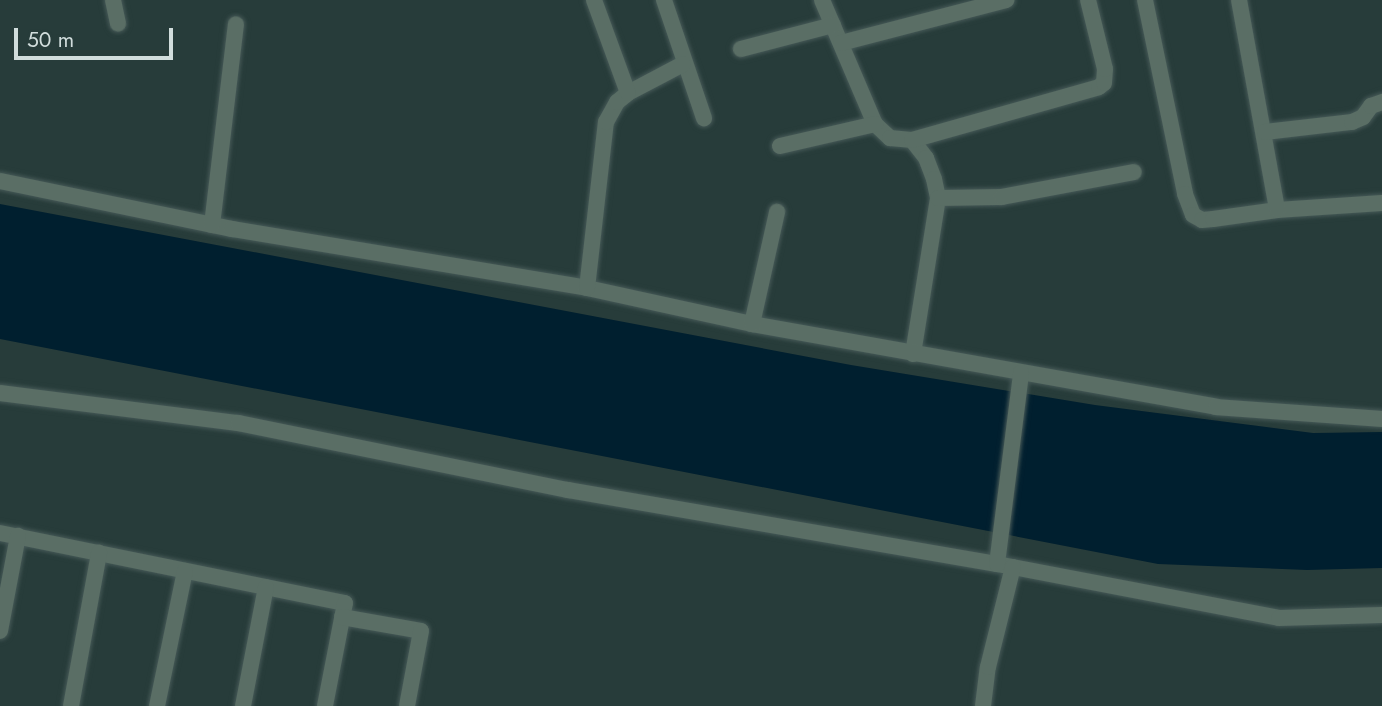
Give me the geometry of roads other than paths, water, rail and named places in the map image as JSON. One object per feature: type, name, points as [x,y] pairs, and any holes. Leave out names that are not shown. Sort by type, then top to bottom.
[{"type":"street","points":[[113,0],[118,23]]},
{"type":"street","points":[[594,0],[628,93]]},
{"type":"street","points":[[664,0],[683,64],[704,118]]},
{"type":"street","points":[[822,0],[875,124],[890,138],[912,141],[1100,87],[1104,83],[1105,69],[1088,0]]},
{"type":"street","points":[[841,43],[1006,0]]},
{"type":"street","points":[[1144,0],[1185,194],[1193,215],[1202,220],[1277,210],[1382,203]]},
{"type":"street","points":[[1239,0],[1277,210]]},
{"type":"street","points":[[212,225],[236,24]]},
{"type":"street","points":[[741,50],[833,24]]},
{"type":"street","points":[[587,288],[606,122],[617,102],[628,93],[683,64]]},
{"type":"street","points":[[1265,132],[1352,122],[1363,117],[1371,106],[1382,102]]},
{"type":"street","points":[[780,146],[875,124]]},
{"type":"street","points":[[912,141],[926,158],[938,198],[913,355]]},
{"type":"street","points":[[938,198],[1002,197],[1134,172]]},
{"type":"street","points":[[0,181],[212,225],[587,288],[913,355],[1216,407],[1382,419]]},
{"type":"street","points":[[752,324],[777,212]]},
{"type":"street","points":[[983,706],[1005,565],[1021,373]]},
{"type":"street","points":[[0,393],[238,423],[569,490],[1005,565],[1279,618],[1382,615]]},
{"type":"street","points":[[0,533],[345,603],[325,706]]},
{"type":"street","points":[[0,631],[18,536]]},
{"type":"street","points":[[71,706],[99,553]]},
{"type":"street","points":[[157,706],[185,571]]},
{"type":"street","points":[[243,706],[266,587]]},
{"type":"street","points":[[342,617],[421,631],[407,706]]},
{"type":"water","points":[[0,204],[851,365],[1095,405],[1313,433],[1382,432],[1382,568],[1307,570],[1158,564],[0,339]]}]
